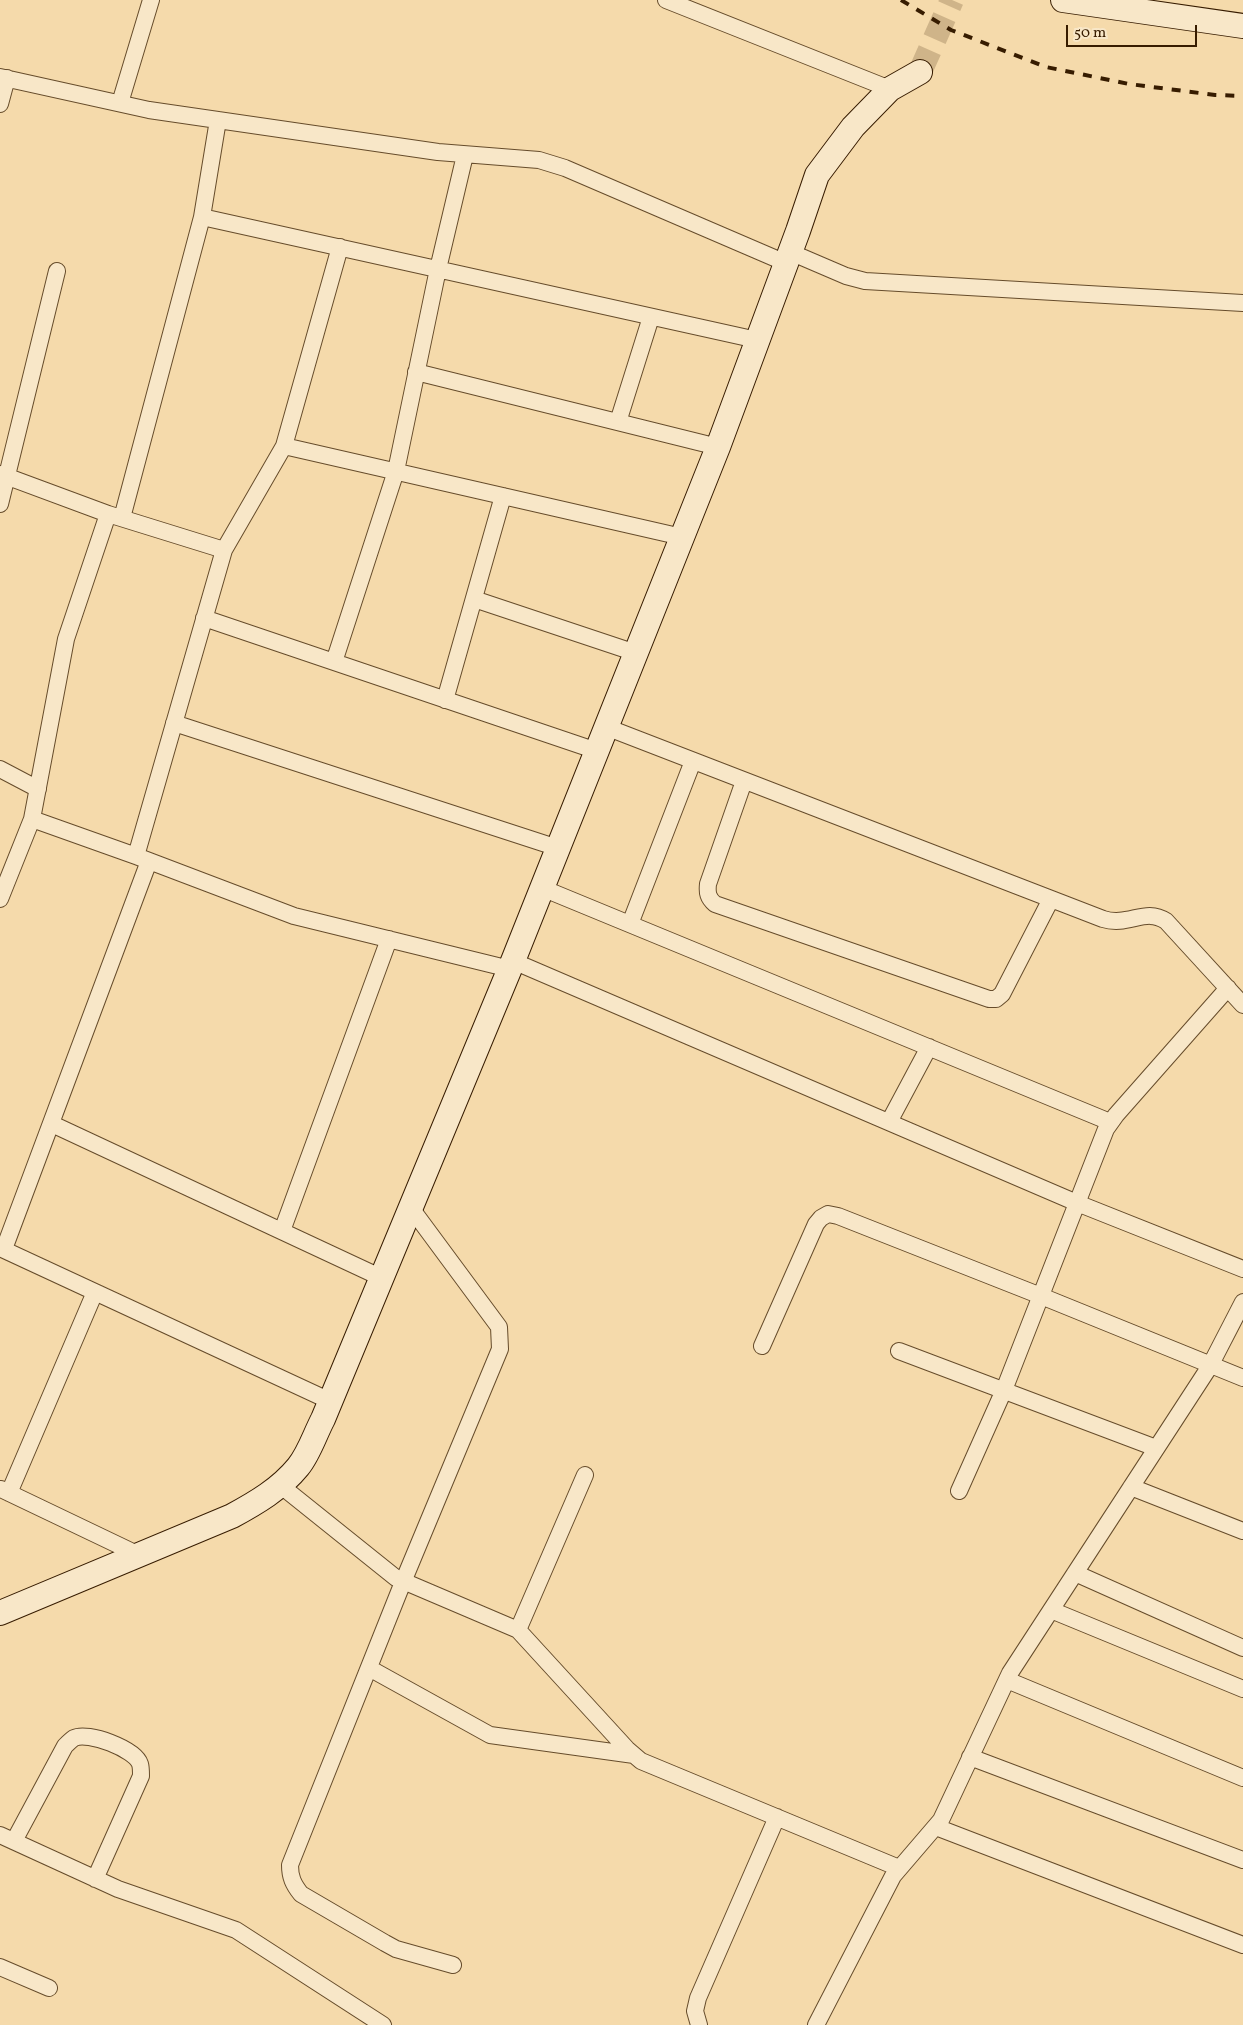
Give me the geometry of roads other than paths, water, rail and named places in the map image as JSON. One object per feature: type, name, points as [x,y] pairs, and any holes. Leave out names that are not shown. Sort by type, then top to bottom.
[{"type":"street","points":[[120,103],[151,0]]},
{"type":"street","points":[[666,0],[890,89]]},
{"type":"street","points":[[1063,0],[1243,26]]},
{"type":"street","points":[[0,1613],[232,1516],[260,1501],[299,1466],[330,1402],[512,965],[718,447],[817,175],[853,127],[890,89],[920,72]]},
{"type":"street","points":[[0,104],[4,78],[149,110],[438,152],[539,160],[558,165],[788,258],[865,281],[1243,303]]},
{"type":"street","points":[[0,899],[32,819],[66,639],[115,516],[202,217],[218,120]]},
{"type":"street","points":[[334,662],[396,471],[438,269],[465,154]]},
{"type":"street","points":[[202,217],[757,340]]},
{"type":"street","points":[[330,1402],[2,1248],[52,1124],[143,858],[174,723],[224,550],[284,446],[340,248]]},
{"type":"street","points":[[0,504],[4,476],[57,271]]},
{"type":"street","points":[[618,422],[651,317]]},
{"type":"street","points":[[416,372],[718,447]]},
{"type":"street","points":[[284,446],[682,538]]},
{"type":"street","points":[[4,476],[115,516],[224,550]]},
{"type":"street","points":[[445,700],[504,496]]},
{"type":"street","points":[[474,599],[636,653]]},
{"type":"street","points":[[204,618],[597,751]]},
{"type":"street","points":[[174,723],[558,848]]},
{"type":"street","points":[[606,727],[1112,922],[1121,922],[1151,915],[1158,916],[1166,921],[1243,1005]]},
{"type":"street","points":[[630,924],[693,761]]},
{"type":"street","points":[[0,770],[38,789]]},
{"type":"street","points":[[744,781],[708,884],[709,900],[715,904],[989,999],[996,998],[1002,994],[1051,899]]},
{"type":"street","points":[[32,819],[143,858],[294,916],[389,939],[512,965],[889,1122],[1077,1203],[1243,1269]]},
{"type":"street","points":[[542,888],[1110,1122]]},
{"type":"street","points":[[282,1231],[389,939]]},
{"type":"street","points":[[959,1490],[1004,1390],[1110,1122],[1228,988]]},
{"type":"street","points":[[889,1122],[929,1047]]},
{"type":"street","points":[[52,1124],[382,1278]]},
{"type":"street","points":[[410,1208],[499,1327],[500,1348],[403,1582],[290,1865],[290,1875],[293,1884],[301,1894],[396,1949],[453,1965]]},
{"type":"street","points":[[762,1346],[816,1224],[828,1214],[838,1216],[1041,1296],[1243,1378]]},
{"type":"street","points":[[95,1292],[5,1491],[138,1555]]},
{"type":"street","points":[[816,2025],[899,1868],[941,1820],[1006,1680],[1210,1366],[1243,1302]]},
{"type":"street","points":[[899,1351],[1156,1448]]},
{"type":"street","points":[[518,1630],[585,1475]]},
{"type":"street","points":[[280,1485],[403,1582],[518,1630],[641,1761],[899,1868]]},
{"type":"street","points":[[1131,1487],[1243,1531]]},
{"type":"street","points":[[1075,1573],[1243,1648]]},
{"type":"street","points":[[1051,1610],[1243,1689]]},
{"type":"street","points":[[369,1668],[490,1735],[634,1755]]},
{"type":"street","points":[[1006,1680],[1243,1778]]},
{"type":"street","points":[[95,1879],[141,1776],[140,1764],[133,1754],[103,1740],[88,1736],[75,1738],[65,1746],[7,1838],[95,1879],[136,1896],[236,1930],[383,2025]]},
{"type":"street","points":[[970,1757],[1243,1860]]},
{"type":"street","points":[[699,2025],[695,2011],[698,1998],[777,1817]]},
{"type":"street","points":[[936,1827],[1243,1945]]},
{"type":"street","points":[[0,1967],[49,1988]]},
{"type":"tunnel","points":[[920,72],[952,0]]},
{"type":"railway","points":[[901,0],[951,30],[1046,67],[1129,84],[1215,95],[1243,96]]}]
